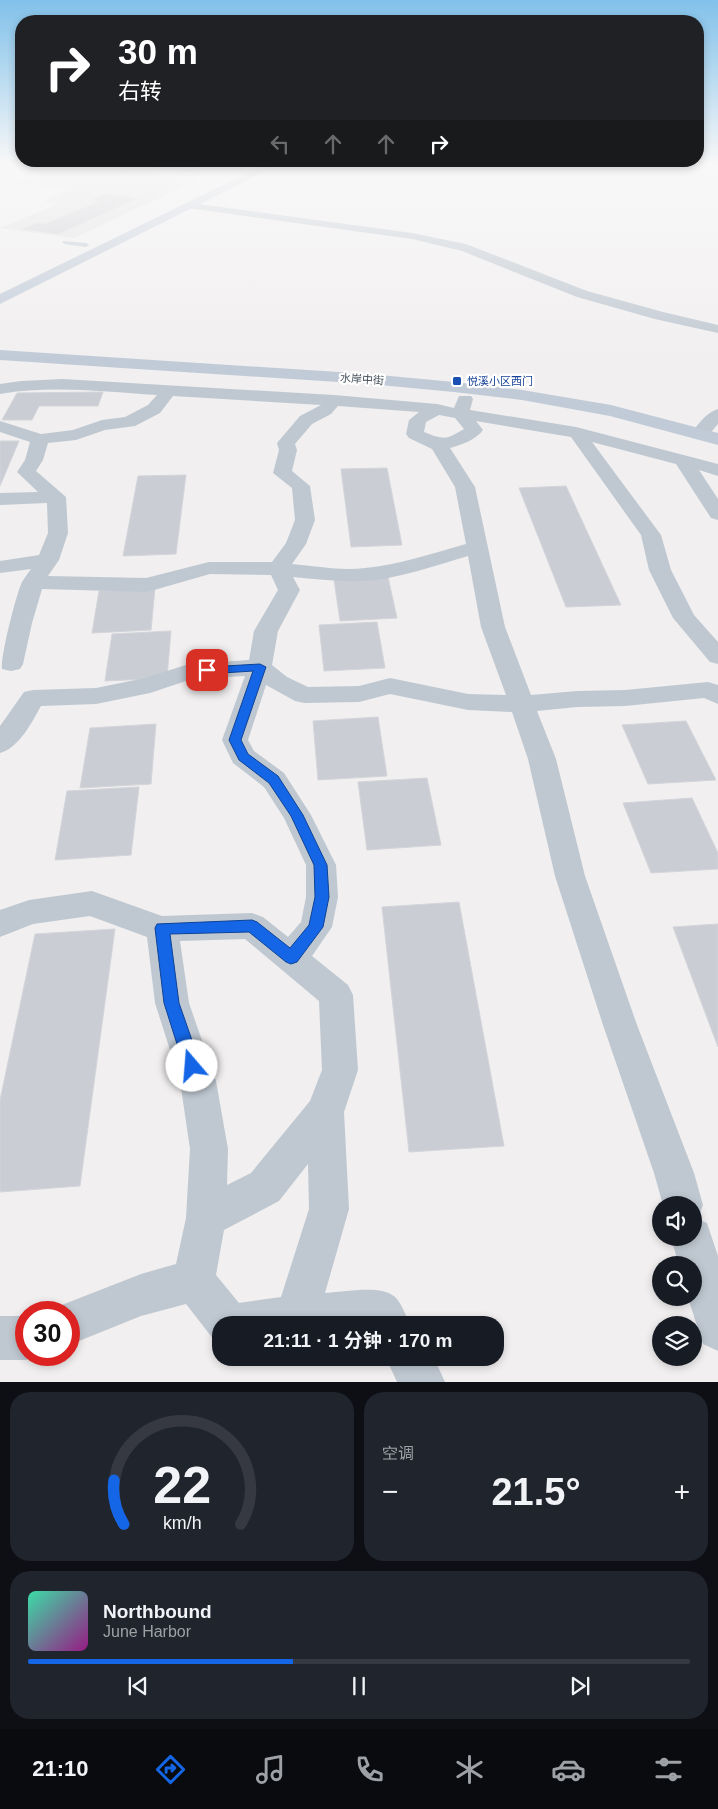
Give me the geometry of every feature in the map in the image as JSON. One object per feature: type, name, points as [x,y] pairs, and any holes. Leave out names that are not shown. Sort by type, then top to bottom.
[{"type":"street","points":[[0,286],[120,228]]},
{"type":"street","points":[[0,300],[146,228]]},
{"type":"street","points":[[357,228],[412,236],[466,248],[582,294],[660,316],[718,329]]},
{"type":"street","name":"水岸中街","points":[[0,355],[454,386],[522,395],[611,411],[718,439]]},
{"type":"street","name":"水岸中街","points":[[0,369],[338,387],[454,407],[617,424],[718,451]]},
{"type":"street","points":[[0,389],[20,384],[57,382],[169,391],[454,407],[576,432],[718,470]]},
{"type":"street","points":[[0,426],[40,439],[76,435],[102,425],[129,422],[154,409],[169,391]]},
{"type":"street","points":[[278,569],[296,544],[305,520],[301,486],[282,473],[288,450],[286,443],[306,420],[325,410],[334,400]]},
{"type":"street","points":[[439,445],[456,440],[474,430],[454,407]]},
{"type":"street","points":[[454,407],[418,420],[414,434],[439,445],[465,487],[493,627],[542,759],[570,876],[680,1196]]},
{"type":"street","points":[[700,434],[718,414]]},
{"type":"street","points":[[576,432],[651,535],[660,570],[684,618],[718,657]]},
{"type":"street","points":[[33,698],[6,664],[33,582],[48,560],[58,533],[56,497],[26,472],[34,460],[40,439]]},
{"type":"street","points":[[682,459],[718,514]]},
{"type":"street","points":[[0,499],[56,497]]},
{"type":"street","points":[[33,582],[147,585],[210,568],[278,569],[336,575],[365,575],[415,565],[477,547]]},
{"type":"street","points":[[0,567],[48,560]]},
{"type":"street","points":[[278,569],[289,590],[266,631],[260,667],[235,740],[243,757],[274,780],[297,815],[320,865],[322,897],[316,927],[291,957]]},
{"type":"street","points":[[33,698],[96,696],[150,685],[189,672],[260,667],[278,682],[304,695],[359,694],[390,686],[468,702],[522,704],[577,698],[625,698],[715,686]]},
{"type":"street","points":[[0,744],[21,718],[33,698]]},
{"type":"street","points":[[0,924],[30,912],[92,903],[127,918],[162,928],[252,926],[336,996],[340,1070],[325,1112],[265,1187],[206,1218]]},
{"type":"street","points":[[162,928],[172,1003],[198,1082],[209,1148],[206,1218],[194,1281],[222,1316]]},
{"type":"street","points":[[296,1316],[329,1209],[325,1112]]},
{"type":"street","points":[[694,1246],[718,1329]]},
{"type":"street","points":[[80,1319],[141,1295],[194,1281]]},
{"type":"street","points":[[310,1316],[380,1311],[383,1316]]},
{"type":"street","points":[[0,1338],[15,1338]]},
{"type":"street","points":[[413,1366],[423,1382]]},
{"type":"lane","points":[[64,242],[86,245]]},
{"type":"shaded area","points":[[4,228],[94,228],[74,238]]},
{"type":"building","points":[[24,228],[70,228],[58,234]]},
{"type":"building","points":[[103,392],[98,406],[39,406],[32,420],[2,420],[17,393]]},
{"type":"building","points":[[0,441],[19,441],[0,486]]},
{"type":"building","points":[[387,468],[402,545],[351,547],[341,469]]},
{"type":"building","points":[[186,475],[176,554],[123,556],[138,476]]},
{"type":"building","points":[[566,486],[621,605],[566,607],[519,488]]},
{"type":"building","points":[[388,577],[397,618],[340,621],[334,580]]},
{"type":"building","points":[[155,588],[151,630],[92,633],[99,591]]},
{"type":"building","points":[[377,622],[385,668],[324,671],[319,625]]},
{"type":"building","points":[[171,631],[167,678],[105,681],[112,634]]},
{"type":"building","points":[[378,717],[387,776],[318,780],[313,721]]},
{"type":"building","points":[[686,721],[716,780],[648,784],[622,725]]},
{"type":"building","points":[[156,724],[151,784],[80,788],[90,728]]},
{"type":"building","points":[[427,778],[441,845],[367,850],[358,782]]},
{"type":"building","points":[[139,787],[131,855],[55,860],[67,791]]},
{"type":"building","points":[[692,798],[718,853],[718,869],[651,873],[623,803]]},
{"type":"building","points":[[459,902],[504,1146],[409,1152],[382,907]]},
{"type":"building","points":[[718,924],[718,1047],[673,927]]},
{"type":"building","points":[[115,929],[80,1186],[0,1192],[0,1100],[35,934]]},
{"type":"place","name":"悦溪小区西门","points":[[457,381]]},
{"type":"route","points":[[192,1066],[172,1003],[162,928],[252,926],[291,957],[316,927],[322,897],[320,865],[297,815],[274,780],[243,757],[235,740],[260,667],[207,670]]}]
